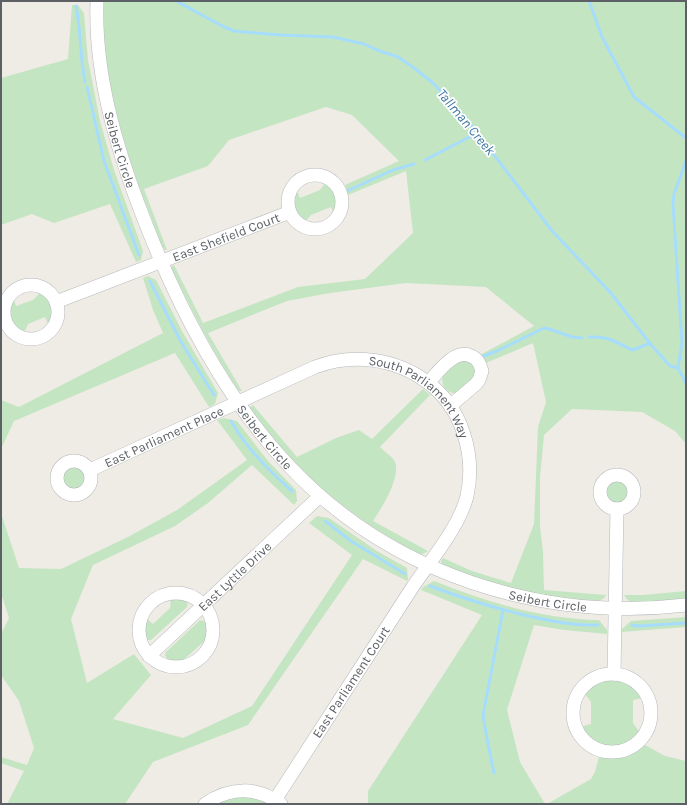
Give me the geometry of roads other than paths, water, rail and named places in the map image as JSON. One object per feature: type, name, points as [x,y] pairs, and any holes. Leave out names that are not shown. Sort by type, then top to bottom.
[{"type":"street","name":"Seibert Circle","points":[[97,1],[97,33],[100,61],[111,115],[132,187],[161,261],[194,329],[213,363],[258,430],[280,456],[320,496],[378,539],[428,565],[477,585],[528,599],[574,606],[615,609],[659,608],[686,605]]},
{"type":"street","name":"East Shefield Court","points":[[313,175],[326,177],[334,182],[339,190],[342,204],[339,214],[333,222],[324,227],[314,229],[304,226],[296,220],[290,212],[288,199],[291,190],[296,183],[304,178],[313,175]]},
{"type":"street","name":"East Shefield Court","points":[[56,302],[290,212]]},
{"type":"street","points":[[31,285],[43,288],[53,297],[56,302],[56,322],[48,332],[36,338],[30,339],[17,335],[8,326],[5,320],[4,314],[6,301],[14,291],[19,288],[31,285]]},
{"type":"street","points":[[428,382],[457,356],[464,354],[476,359],[482,371],[479,380],[450,406]]},
{"type":"street","name":"South Parliament Way","points":[[238,402],[315,367],[340,360],[369,360],[394,364],[413,372],[440,392],[450,406],[462,428],[468,449],[470,473],[464,504],[453,527],[428,565]]},
{"type":"street","name":"East Parliament Place","points":[[90,470],[238,402]]},
{"type":"street","name":"East Lyttle Drive","points":[[149,656],[320,496]]},
{"type":"street","points":[[614,674],[617,509]]},
{"type":"street","name":"East Parliament Court","points":[[206,804],[217,796],[236,791],[256,792],[278,802],[428,565]]},
{"type":"street","points":[[176,592],[191,595],[204,604],[212,618],[214,633],[209,648],[199,660],[185,666],[169,666],[162,664],[149,656],[141,642],[139,626],[148,605],[161,596],[176,592]]},
{"type":"street","points":[[614,674],[627,677],[638,684],[647,694],[651,707],[651,714],[649,727],[637,743],[625,750],[612,752],[598,749],[586,742],[575,725],[573,712],[576,698],[588,682],[600,676],[614,674]]},
{"type":"waterway","name":"Tallman Creek","points":[[176,1],[234,31],[280,35],[333,37],[364,44],[398,57],[414,68],[433,83],[471,125],[553,232],[610,292],[652,346],[670,366],[678,368]]},
{"type":"waterway","points":[[589,1],[602,37],[634,97],[686,138]]},
{"type":"waterway","points":[[76,6],[85,82]]},
{"type":"waterway","points":[[87,87],[104,161],[139,255]]},
{"type":"waterway","points":[[425,160],[477,133]]},
{"type":"waterway","points":[[686,161],[674,194],[673,205],[682,343],[678,368],[686,383]]},
{"type":"waterway","points":[[347,191],[393,170],[414,164]]},
{"type":"waterway","points":[[150,281],[181,342],[214,395]]},
{"type":"waterway","points":[[481,357],[497,351],[544,328],[572,337],[582,338]]},
{"type":"waterway","points":[[589,337],[606,338],[633,350],[650,343]]},
{"type":"waterway","points":[[231,421],[258,459],[292,491]]},
{"type":"waterway","points":[[325,521],[351,541],[405,574]]},
{"type":"waterway","points":[[430,586],[454,595],[528,616],[572,624],[598,625]]},
{"type":"waterway","points":[[494,773],[483,715],[503,610]]},
{"type":"waterway","points":[[632,625],[639,626],[686,623]]}]
